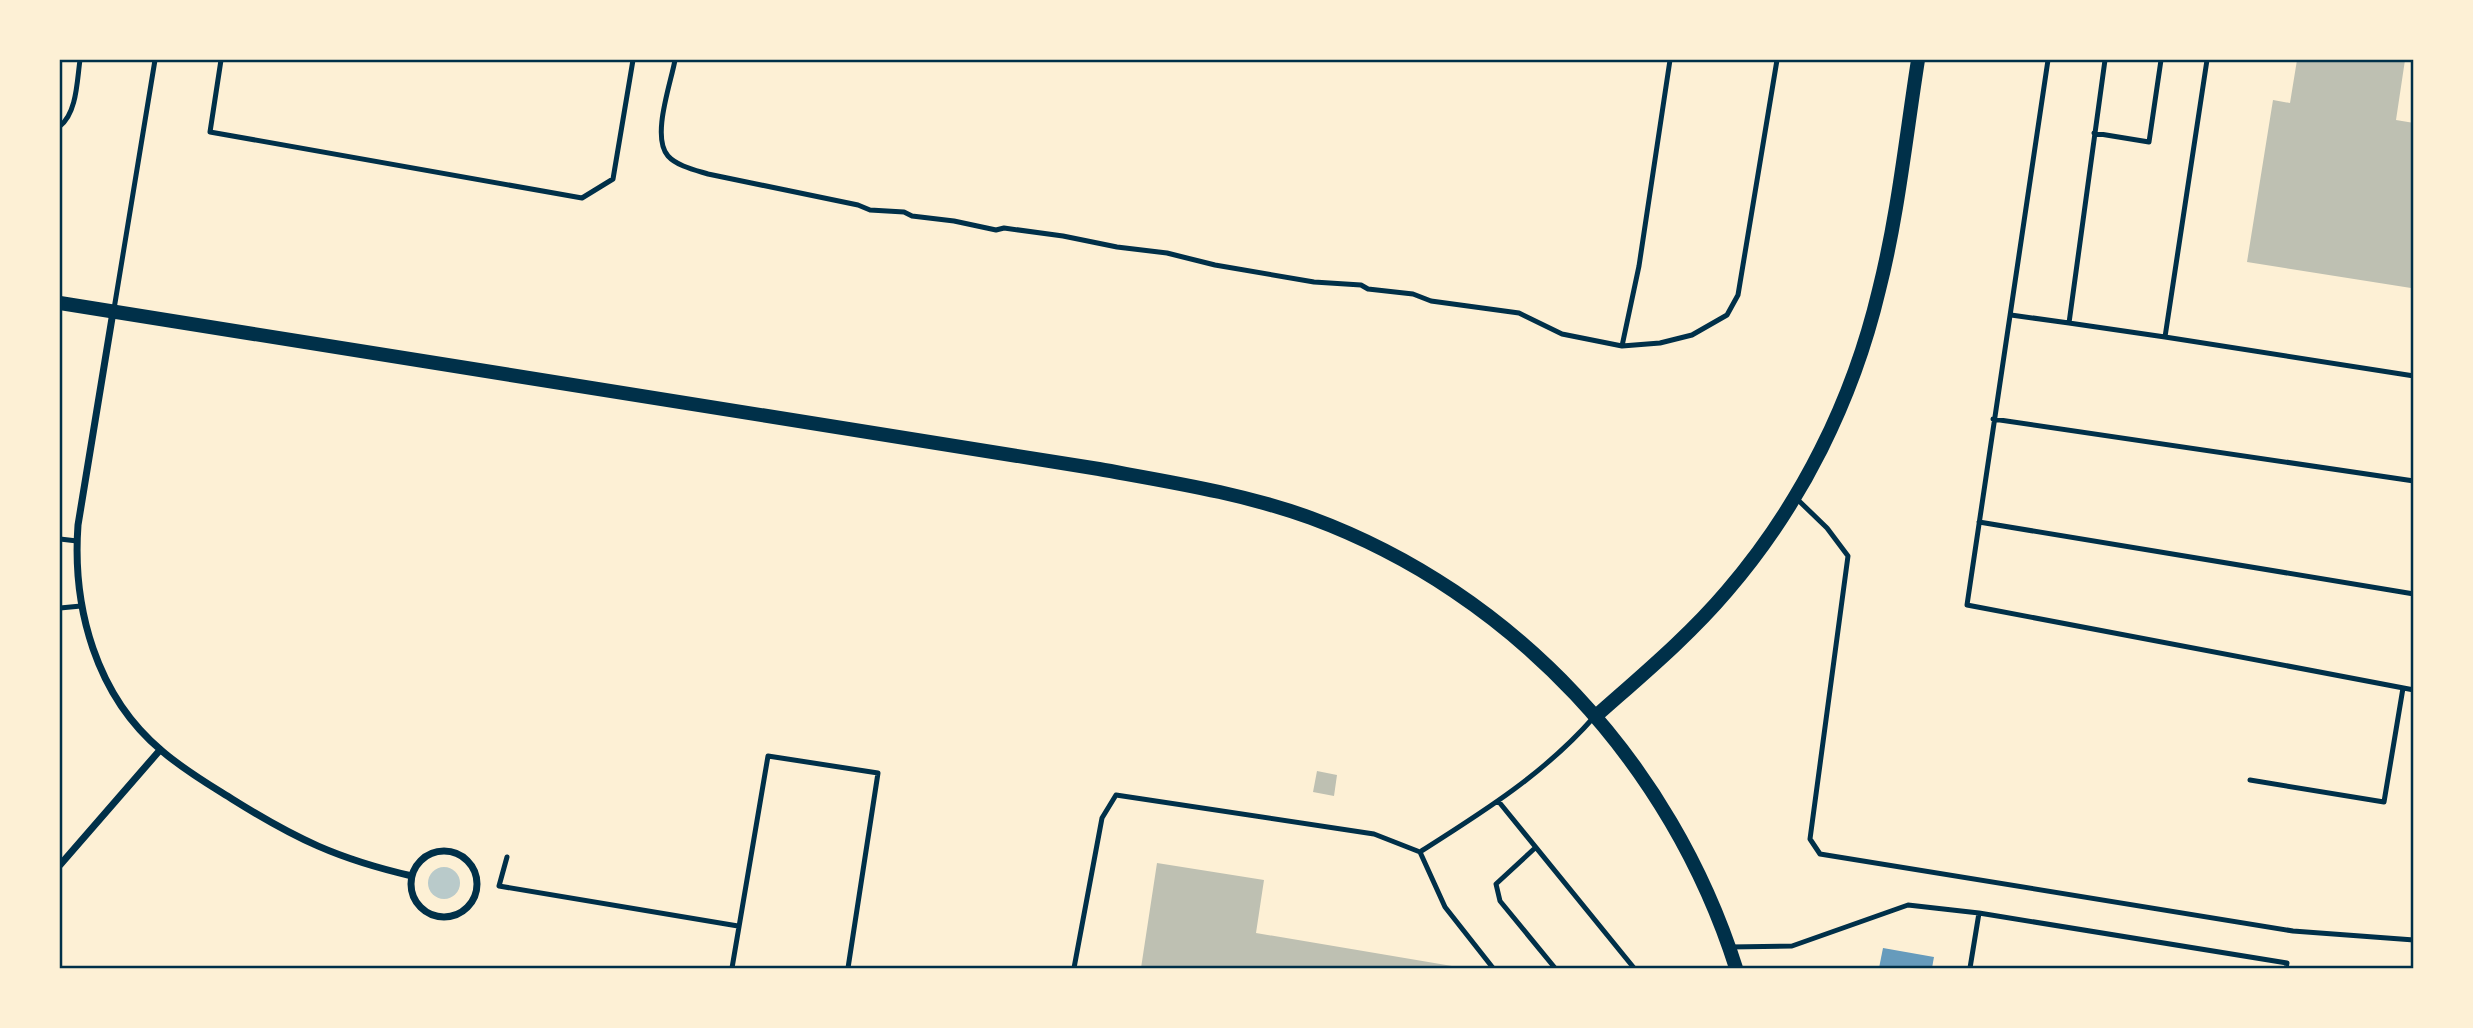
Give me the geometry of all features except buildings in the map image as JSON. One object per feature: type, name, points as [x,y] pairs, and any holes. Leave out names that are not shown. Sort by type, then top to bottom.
[{"type":"main road","points":[[1596,716],[1714,606],[1754,558],[1794,497],[1832,427],[1869,330],[1888,247],[1918,60]]},
{"type":"main road","points":[[60,303],[1099,469],[1193,486],[1257,501],[1311,518],[1356,537],[1440,582],[1518,639],[1574,691],[1637,769],[1674,825],[1696,865],[1736,968]]},
{"type":"street","points":[[113,312],[77,541],[81,606],[92,646],[108,682],[128,715],[160,750],[192,774],[294,836],[337,856],[412,876]]},
{"type":"street","points":[[60,865],[160,750]]},
{"type":"street","points":[[437,851],[452,851],[471,862],[477,876],[477,891],[466,910],[452,916],[437,916],[418,905],[412,891],[412,876],[423,857],[437,851]]},
{"type":"lane","points":[[60,126],[66,121],[74,100],[80,60]]},
{"type":"lane","points":[[113,312],[155,60]]},
{"type":"lane","points":[[221,60],[210,132],[582,198],[613,179],[633,60]]},
{"type":"lane","points":[[675,60],[661,127],[663,145],[668,156],[687,167],[708,174],[858,205],[870,210],[954,221],[996,230],[1004,228],[1063,236],[1314,282],[1361,285],[1368,289],[1413,294],[1431,301],[1519,313],[1562,334],[1622,345],[1660,343],[1692,335],[1727,315],[1738,295],[1777,60]]},
{"type":"lane","points":[[1622,345],[1639,266],[1670,60]]},
{"type":"lane","points":[[2048,60],[1967,605],[2413,690]]},
{"type":"lane","points":[[2069,323],[2105,60]]},
{"type":"lane","points":[[2094,133],[2150,142],[2161,60]]},
{"type":"lane","points":[[2165,337],[2207,60]]},
{"type":"lane","points":[[2011,314],[2413,376]]},
{"type":"lane","points":[[1993,419],[2413,481]]},
{"type":"lane","points":[[1794,497],[1827,528],[1848,556],[1810,839],[1820,854],[2293,931],[2413,940]]},
{"type":"lane","points":[[1979,522],[2413,594]]},
{"type":"lane","points":[[60,539],[77,541]]},
{"type":"lane","points":[[60,608],[81,606]]},
{"type":"lane","points":[[2250,780],[2384,802],[2403,688]]},
{"type":"lane","points":[[1420,852],[1499,802],[1574,740],[1596,716]]},
{"type":"lane","points":[[732,968],[768,755],[878,772],[848,968]]},
{"type":"lane","points":[[1074,968],[1102,818],[1116,795],[1374,834],[1420,852],[1444,907],[1493,968]]},
{"type":"lane","points":[[1499,802],[1634,968]]},
{"type":"lane","points":[[1535,848],[1496,884],[1500,901],[1555,968]]},
{"type":"lane","points":[[507,857],[499,886],[738,926]]},
{"type":"lane","points":[[1730,947],[1792,946],[1908,905],[1979,913],[2287,963],[2286,968]]},
{"type":"lane","points":[[1970,968],[1979,913]]},
{"type":"shaded area","points":[[444,867],[455,872],[460,883],[455,894],[444,899],[433,894],[428,883],[433,872]]},
{"type":"water","points":[[1883,948],[1934,957],[1932,968],[1879,968]]}]
